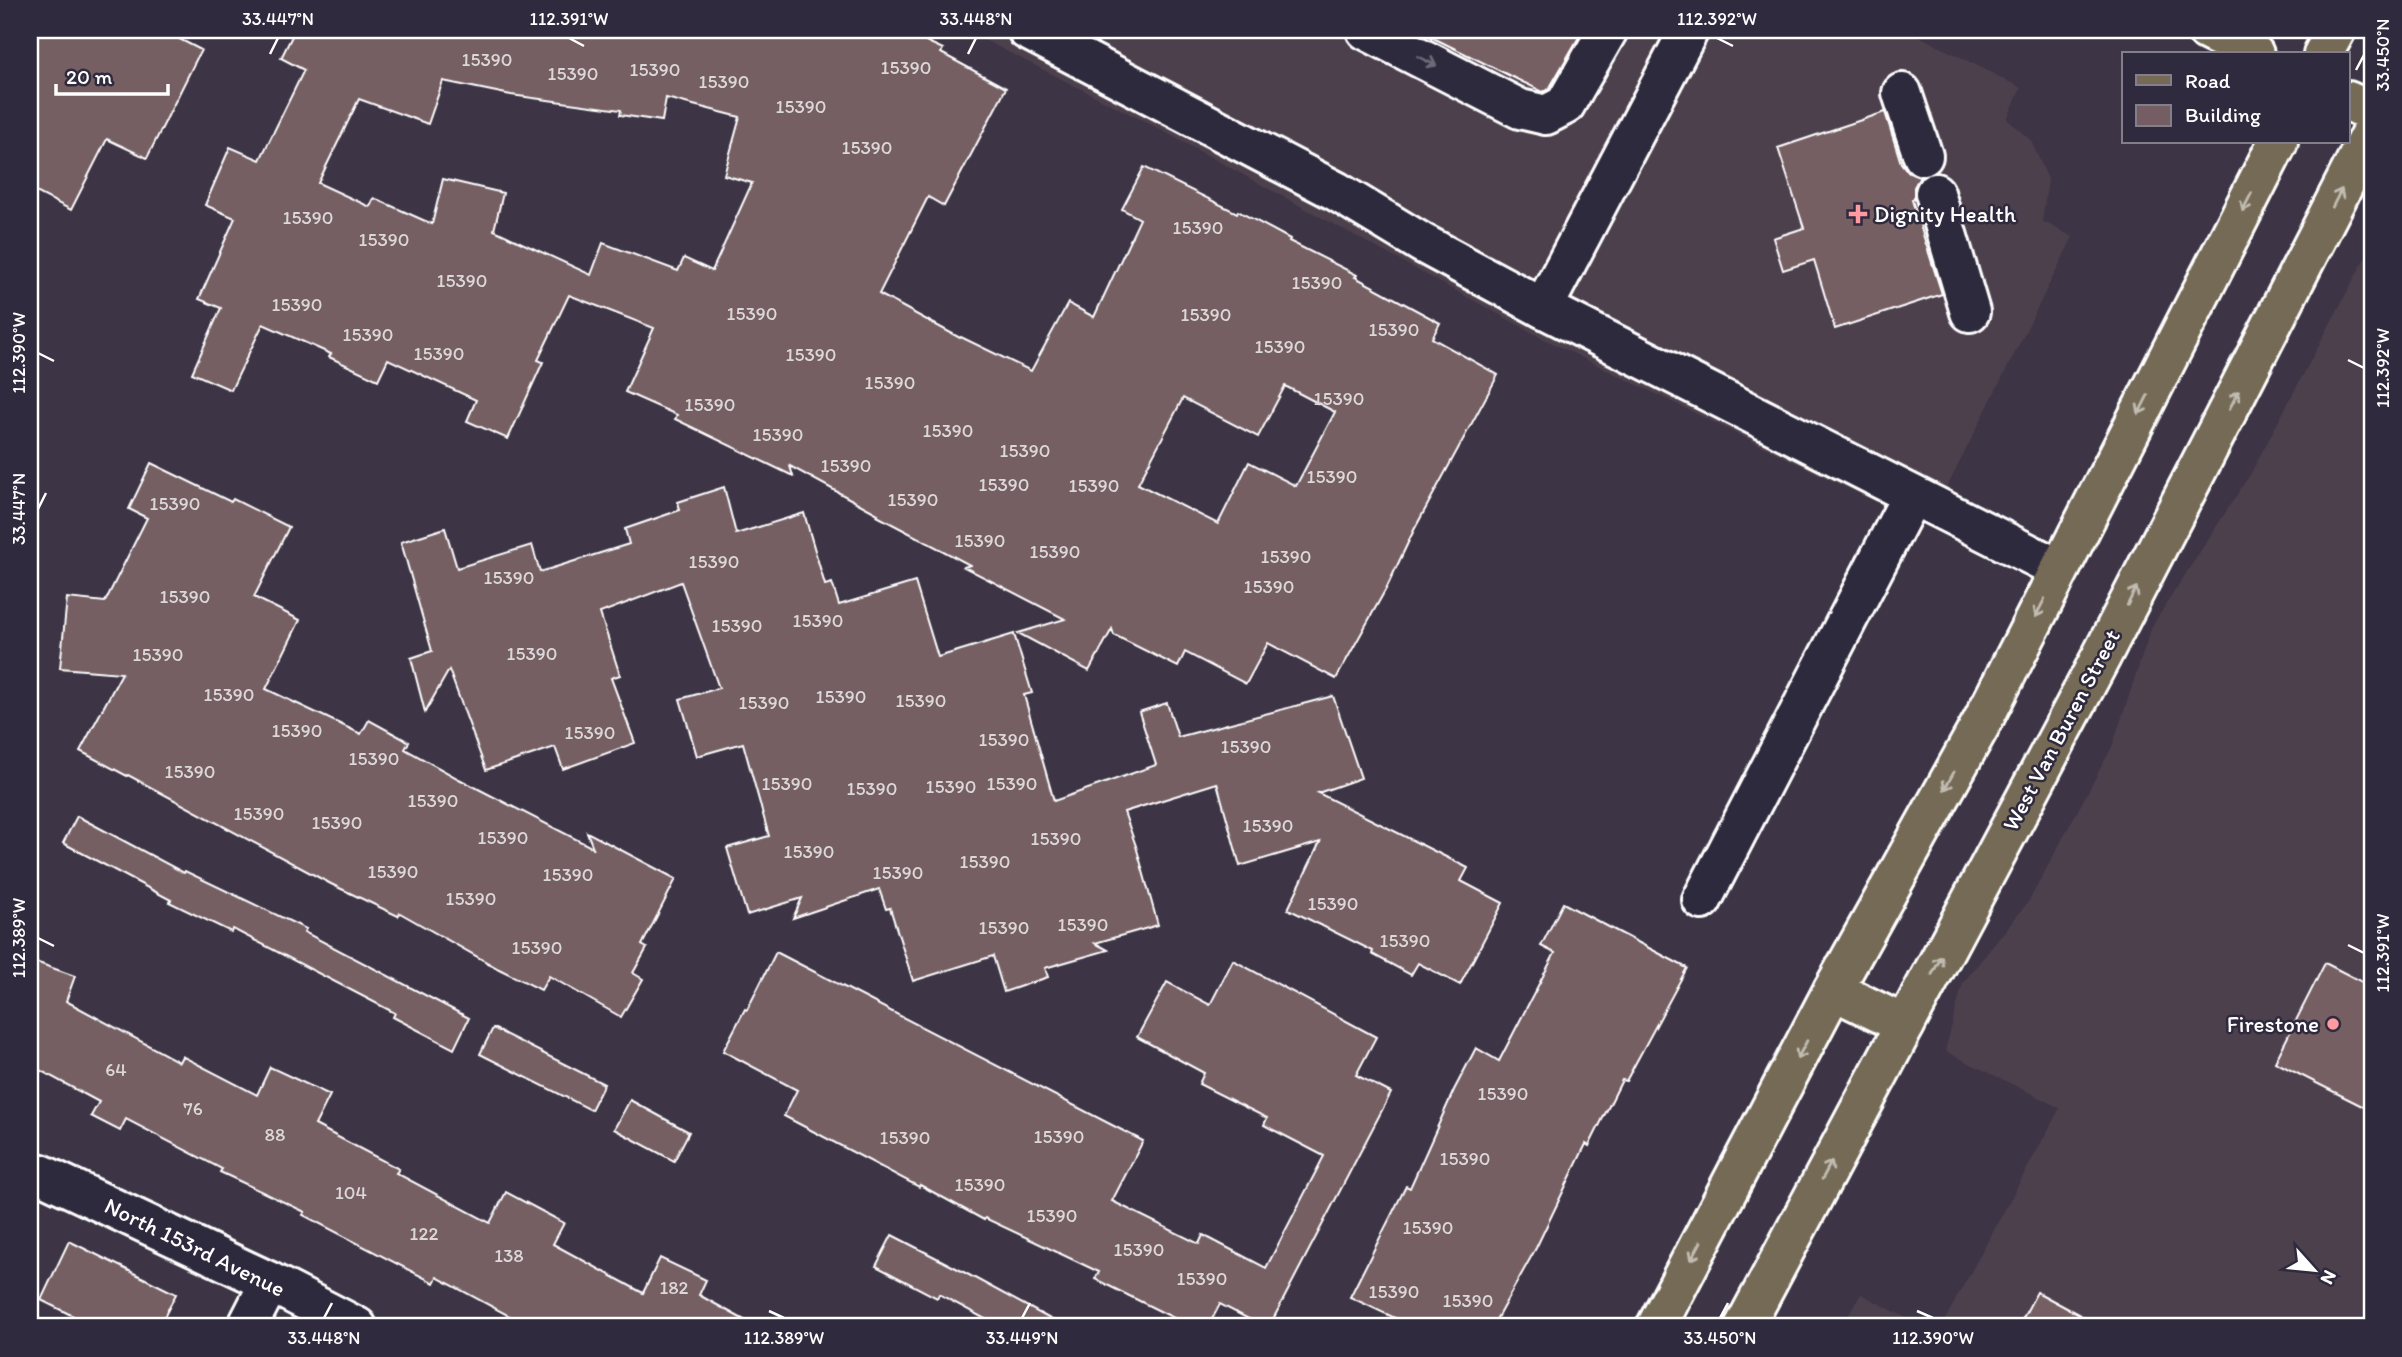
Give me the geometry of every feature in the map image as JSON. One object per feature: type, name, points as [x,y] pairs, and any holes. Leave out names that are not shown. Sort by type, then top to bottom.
[{"type":"main road","points":[[2207,30],[2250,52]]},
{"type":"main road","points":[[2324,52],[2336,30]]},
{"type":"main road","points":[[2350,102],[2372,112]]},
{"type":"main road","name":"West Van Buren Street","points":[[1744,1327],[2101,657],[2372,130]]},
{"type":"main road","points":[[1656,1327],[1833,989],[1982,722],[2277,144]]},
{"type":"main road","points":[[1833,989],[1905,1026]]},
{"type":"street","points":[[1027,30],[1336,191],[1422,243],[1544,308],[2059,569]]},
{"type":"street","points":[[1366,30],[1520,109],[1546,114],[1565,105],[1608,30]]},
{"type":"street","points":[[1544,308],[1689,30]]},
{"type":"street","points":[[1902,93],[1923,156]]},
{"type":"street","points":[[1934,193],[1970,312]]},
{"type":"street","points":[[1702,900],[1912,495]]},
{"type":"street","name":"North 153rd Avenue","points":[[30,1171],[270,1282],[357,1327]]},
{"type":"street","points":[[247,1327],[270,1282]]},
{"type":"shaded area","points":[[965,30],[1907,30],[2021,88],[2007,119],[2031,141],[2048,179],[2042,221],[2073,237],[1927,527],[1544,339],[1150,124]]},
{"type":"shaded area","points":[[2372,245],[2372,1327],[1941,1327],[2060,1108],[1945,1051],[1963,983],[2029,901],[2112,747],[2152,626],[2251,473]]},
{"type":"shaded area","points":[[1861,1294],[1924,1327],[1842,1327]]},
{"type":"building","points":[[30,30],[162,30],[201,50],[147,158],[107,139],[71,210],[30,189]]},
{"type":"building","points":[[295,30],[902,30],[943,49],[941,53],[1006,88],[944,206],[928,197],[879,294],[960,338],[1031,371],[1068,303],[1094,317],[1140,219],[1122,209],[1144,167],[1237,213],[1238,211],[1440,323],[1432,338],[1498,375],[1336,679],[1268,643],[1246,684],[1185,652],[1178,667],[1114,635],[1112,629],[1089,671],[1018,633],[1065,619],[964,567],[970,565],[790,466],[793,476],[675,419],[677,415],[625,392],[654,328],[569,295],[538,360],[543,362],[508,439],[467,421],[476,400],[388,359],[378,380],[329,357],[331,354],[263,324],[231,390],[192,373],[221,308],[199,299],[235,218],[205,205],[230,147],[260,160],[304,70],[281,58]],"holes":[[[443,81],[511,95],[621,110],[620,115],[662,121],[666,98],[740,117],[724,175],[752,183],[712,271],[684,258],[678,271],[603,243],[591,275],[494,230],[503,193],[443,179],[432,224],[374,198],[370,207],[318,183],[359,99],[428,124]],[[1285,386],[1335,412],[1296,486],[1249,462],[1218,524],[1138,484],[1183,398],[1258,437]]]},
{"type":"building","points":[[1417,30],[1583,30],[1549,89],[1543,92]]},
{"type":"building","name":"Dignity Health","points":[[1885,112],[1901,163],[1909,173],[1920,177],[1914,187],[1912,200],[1942,294],[1835,329],[1814,260],[1783,270],[1773,238],[1804,228],[1778,148]]},
{"type":"building","points":[[151,463],[289,527],[254,597],[300,620],[266,689],[361,734],[369,720],[409,742],[405,749],[459,779],[593,848],[587,832],[676,879],[642,945],[647,948],[633,973],[643,979],[621,1017],[549,976],[541,990],[400,913],[398,916],[331,884],[80,751],[122,673],[60,668],[67,598],[105,602],[147,518],[129,509]]},
{"type":"building","points":[[724,487],[736,534],[804,513],[825,585],[832,583],[839,605],[915,582],[938,657],[1014,634],[1032,693],[1024,695],[1054,801],[1156,765],[1139,712],[1167,703],[1178,737],[1333,696],[1361,778],[1318,793],[1468,868],[1461,881],[1503,903],[1460,985],[1418,963],[1411,975],[1372,954],[1373,951],[1288,909],[1320,842],[1240,866],[1217,783],[1124,812],[1158,925],[1095,943],[1108,950],[1045,968],[1048,977],[1004,992],[993,956],[913,981],[890,908],[886,909],[879,889],[793,918],[802,898],[747,915],[727,848],[769,836],[743,743],[697,756],[680,699],[719,688],[681,582],[600,613],[620,675],[611,678],[635,743],[563,769],[555,747],[486,770],[449,670],[425,712],[411,658],[432,651],[401,542],[445,528],[457,568],[532,545],[540,572],[629,544],[625,529],[680,510],[678,502]]},
{"type":"building","points":[[77,816],[184,873],[185,871],[306,929],[304,932],[469,1018],[454,1049],[393,1017],[395,1013],[233,929],[231,932],[169,902],[171,900],[63,843]]},
{"type":"building","points":[[1563,903],[1687,968],[1626,1081],[1622,1080],[1589,1146],[1586,1144],[1536,1248],[1492,1327],[1414,1327],[1350,1297],[1406,1186],[1410,1188],[1476,1048],[1499,1061],[1555,953],[1541,946]]},
{"type":"building","points":[[776,952],[1143,1141],[1112,1201],[1199,1244],[1203,1235],[1266,1268],[1324,1156],[1264,1125],[1267,1118],[1199,1084],[1204,1073],[1137,1037],[1167,982],[1210,1005],[1233,960],[1376,1037],[1356,1075],[1391,1093],[1269,1327],[1264,1327],[1220,1304],[1208,1327],[1192,1327],[1095,1279],[1099,1272],[985,1218],[984,1220],[784,1116],[797,1090],[723,1051]]},
{"type":"building","points":[[30,960],[75,976],[66,1001],[179,1062],[182,1056],[257,1095],[270,1067],[330,1095],[315,1125],[399,1169],[396,1173],[490,1223],[506,1192],[564,1223],[553,1244],[643,1293],[660,1258],[706,1280],[699,1295],[757,1327],[530,1327],[437,1277],[434,1283],[303,1215],[305,1212],[220,1172],[222,1169],[126,1119],[120,1131],[91,1116],[99,1102],[30,1065]]},
{"type":"building","name":"Firestone","points":[[2325,963],[2372,987],[2372,1111],[2275,1062]]},
{"type":"building","points":[[493,1028],[604,1084],[591,1110],[480,1054]]},
{"type":"building","points":[[630,1100],[689,1132],[674,1161],[614,1129]]},
{"type":"building","points":[[892,1235],[1065,1327],[1000,1327],[939,1294],[937,1298],[876,1266]]},
{"type":"building","points":[[69,1241],[176,1294],[159,1327],[95,1327],[41,1300]]},
{"type":"building","points":[[2037,1292],[2102,1327],[2018,1327]]},
{"type":"place","name":"Dignity Health","points":[[1858,214]]},
{"type":"place","name":"Firestone","points":[[2333,1024]]}]
